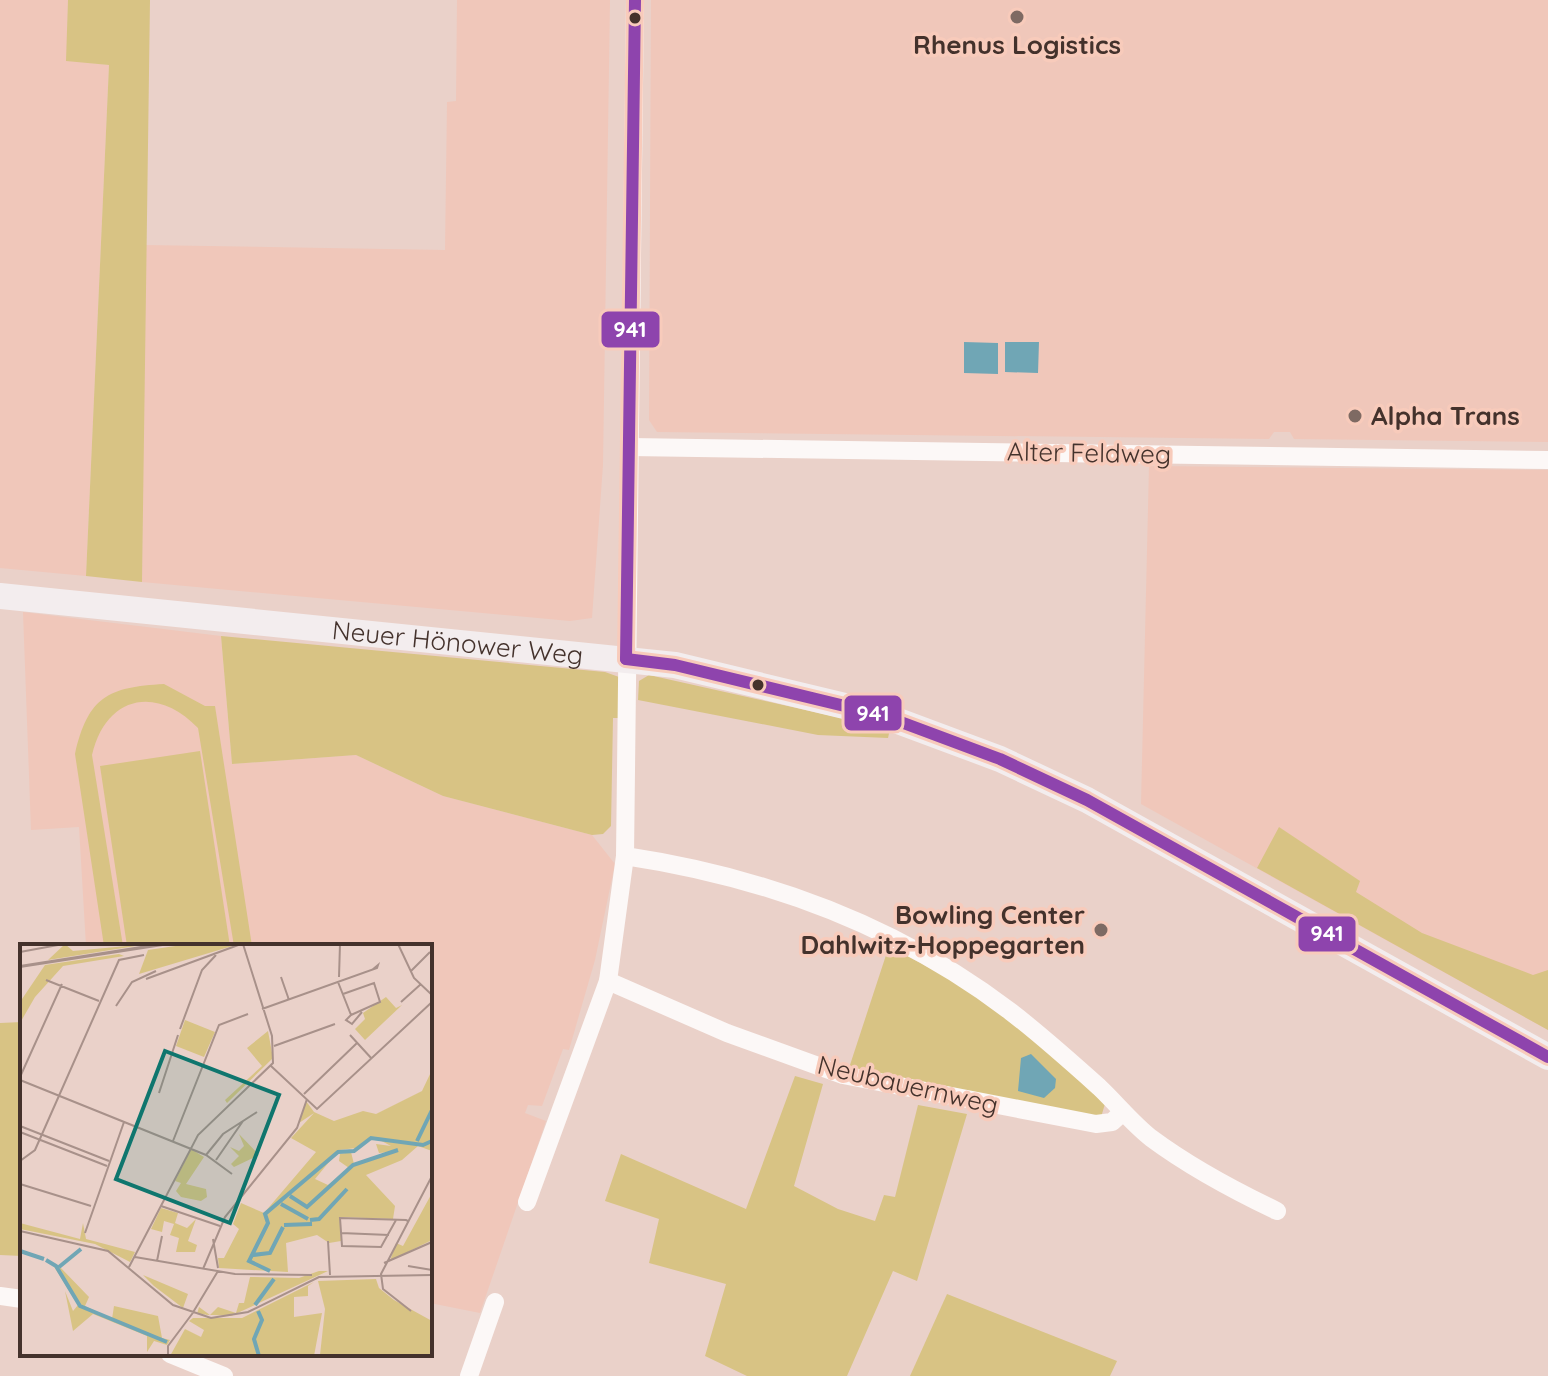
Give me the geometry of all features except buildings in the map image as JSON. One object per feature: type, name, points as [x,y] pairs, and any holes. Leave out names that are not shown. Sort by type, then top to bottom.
[{"type":"main road","name":"Neuer Hönower Weg","points":[[0,596],[675,665],[882,715],[1000,759],[1087,800],[1548,1057]]},
{"type":"street","points":[[527,1202],[608,981],[625,856],[635,0]]},
{"type":"street","name":"Alter Feldweg","points":[[630,447],[1548,460]]},
{"type":"street","points":[[625,856],[701,868],[770,887],[834,911],[912,949],[1011,1012],[1123,1112],[1187,1163],[1277,1211]]},
{"type":"street","name":"Neubauernweg","points":[[608,981],[727,1033],[843,1075],[1096,1124],[1112,1122],[1123,1112]]},
{"type":"street","points":[[0,1296],[20,1299]]},
{"type":"street","points":[[469,1376],[495,1302]]},
{"type":"street","points":[[175,1356],[224,1376]]},
{"type":"shaded area","points":[[0,0],[68,0],[67,60],[109,65],[86,576],[0,568]]},
{"type":"shaded area","points":[[68,0],[150,0],[142,582],[86,576],[109,65],[66,61]]},
{"type":"shaded area","points":[[457,0],[610,0],[603,465],[592,618],[570,621],[142,582],[144,245],[445,250],[447,102],[456,101]]},
{"type":"shaded area","points":[[651,0],[1548,0],[1548,442],[1294,439],[1290,432],[1274,432],[1269,439],[657,432],[649,420]]},
{"type":"shaded area","points":[[1149,466],[1548,470],[1548,1030],[1141,804]]},
{"type":"shaded area","points":[[23,612],[221,636],[232,764],[356,755],[443,796],[592,835],[615,864],[595,960],[569,1050],[563,1049],[542,1106],[528,1105],[525,1113],[546,1121],[480,1313],[432,1303],[432,944],[86,944],[79,827],[31,830]]},
{"type":"shaded area","points":[[221,636],[605,672],[619,677],[620,718],[613,718],[611,826],[603,834],[592,835],[443,796],[356,755],[232,764]]},
{"type":"shaded area","points":[[649,675],[890,729],[888,738],[818,735],[638,700],[639,681]]},
{"type":"shaded area","points":[[164,684],[205,706],[215,706],[252,944],[234,944],[198,728],[182,714],[150,702],[135,703],[109,719],[92,755],[123,944],[104,944],[75,754],[87,719],[103,699],[115,692]]},
{"type":"shaded area","points":[[200,751],[230,944],[127,944],[100,766]]},
{"type":"shaded area","points":[[1279,827],[1360,881],[1356,892],[1422,933],[1533,975],[1548,970],[1548,1030],[1257,868]]},
{"type":"shaded area","points":[[889,946],[959,984],[1014,1021],[1105,1104],[1101,1117],[849,1068]]},
{"type":"shaded area","points":[[20,1022],[20,1256],[0,1255],[0,1023]]},
{"type":"shaded area","points":[[795,1076],[823,1084],[794,1186],[838,1209],[875,1221],[884,1195],[895,1197],[918,1105],[967,1114],[917,1281],[893,1271],[847,1376],[747,1376],[705,1356],[726,1284],[649,1263],[659,1219],[605,1201],[621,1154],[746,1209]]},
{"type":"shaded area","points":[[947,1294],[1117,1361],[1110,1376],[910,1376]]},
{"type":"water","points":[[964,342],[998,343],[998,374],[964,373]]},
{"type":"water","points":[[1005,342],[1039,342],[1038,373],[1005,372]]},
{"type":"water","points":[[1031,1054],[1056,1079],[1055,1088],[1044,1098],[1018,1091],[1021,1058]]},
{"type":"transit line","name":"941","points":[[626,659],[635,0]]},
{"type":"transit line","name":"941","points":[[626,659],[675,665],[882,715],[1000,759],[1087,800],[1548,1057]]},
{"type":"place","name":"Rhenus Logistics","points":[[1017,17]]},
{"type":"place","name":"Alpha Trans","points":[[1355,416]]},
{"type":"place","name":"Bowling Center Dahlwitz-Hoppegarten","points":[[1101,930]]}]
